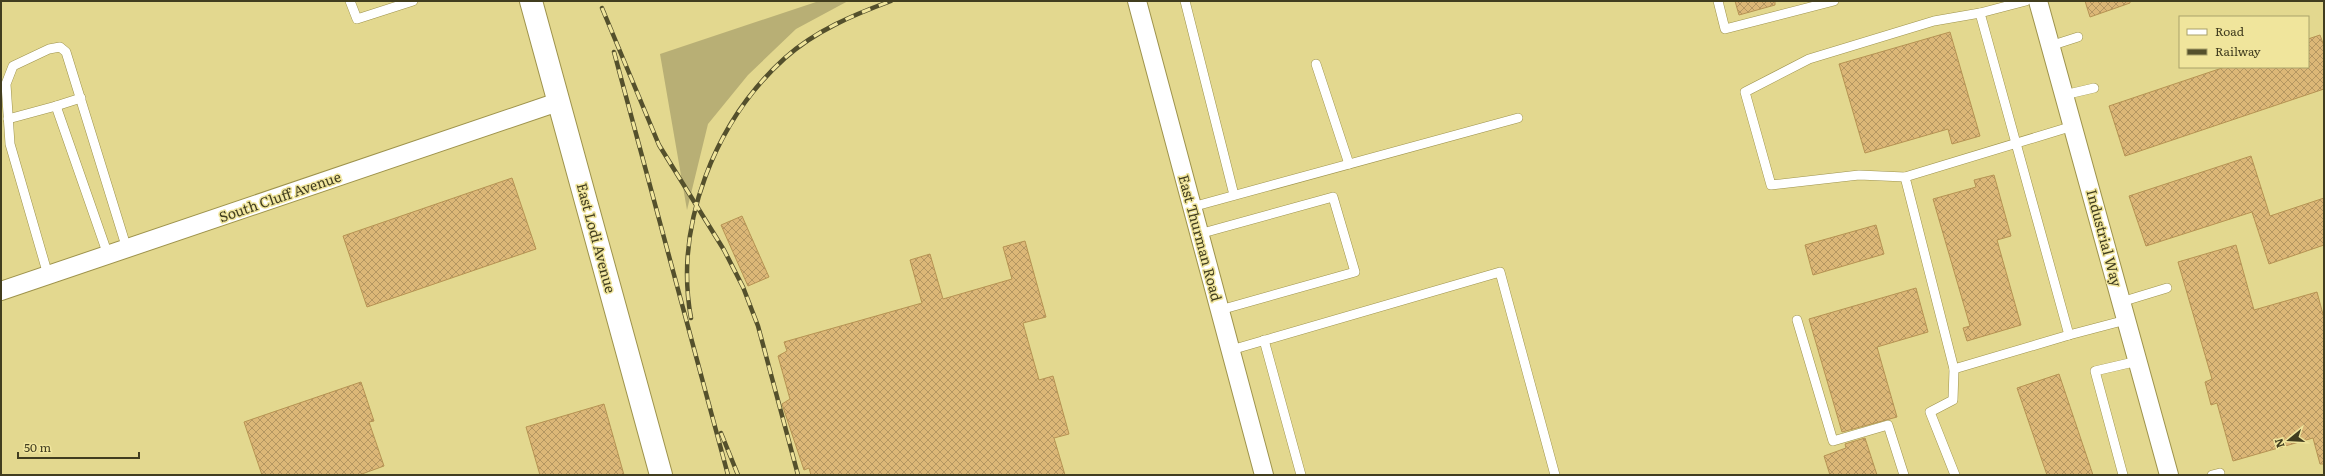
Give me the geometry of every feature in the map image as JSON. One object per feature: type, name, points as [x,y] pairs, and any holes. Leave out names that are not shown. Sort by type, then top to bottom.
[{"type":"street","name":"East Lodi Avenue","points":[[531,1],[660,475]]},
{"type":"street","name":"East Thurman Road","points":[[1137,1],[1264,475]]},
{"type":"street","name":"Industrial Way","points":[[2038,1],[2169,475]]},
{"type":"street","name":"South Cluff Avenue","points":[[1,291],[558,102]]},
{"type":"lane","points":[[350,1],[357,19],[413,1]]},
{"type":"lane","points":[[1185,1],[1234,195]]},
{"type":"lane","points":[[1718,1],[1725,29],[1834,1]]},
{"type":"lane","points":[[1793,1],[1795,11]]},
{"type":"lane","points":[[2026,1],[1980,13],[1934,21],[1809,60],[1746,92],[1771,185],[1858,175],[1905,177],[2073,126]]},
{"type":"lane","points":[[1980,13],[2069,335]]},
{"type":"lane","points":[[2050,46],[2078,37]]},
{"type":"lane","points":[[48,275],[10,144],[6,84],[13,66],[49,49],[60,47],[66,52],[127,249]]},
{"type":"lane","points":[[1316,64],[1349,164]]},
{"type":"lane","points":[[2064,95],[2094,88]]},
{"type":"lane","points":[[8,119],[81,98]]},
{"type":"lane","points":[[56,106],[108,255]]},
{"type":"lane","points":[[1192,207],[1518,118]]},
{"type":"lane","points":[[1905,177],[1954,369],[1953,400],[1930,412],[1955,475]]},
{"type":"lane","points":[[1199,234],[1333,197],[1356,272],[1220,310]]},
{"type":"lane","points":[[1230,350],[1500,272],[1555,475]]},
{"type":"lane","points":[[2121,302],[2167,288]]},
{"type":"lane","points":[[1798,320],[1833,441],[1888,425],[1904,475]]},
{"type":"lane","points":[[1954,369],[2126,320]]},
{"type":"lane","points":[[1264,340],[1301,475]]},
{"type":"lane","points":[[2123,475],[2095,371],[2138,361]]},
{"type":"shaded area","points":[[819,1],[848,1],[796,29],[748,75],[708,124],[687,210],[660,54]]},
{"type":"building","points":[[1735,1],[1775,1],[1775,5],[1739,15]]},
{"type":"building","points":[[2085,1],[2130,1],[2130,3],[2090,17]]},
{"type":"building","points":[[1950,32],[1980,136],[1952,144],[1948,129],[1865,153],[1839,64]]},
{"type":"building","points":[[2320,35],[2324,46],[2324,89],[2125,156],[2109,106],[2222,68],[2309,68],[2309,39]]},
{"type":"building","points":[[2251,156],[2270,216],[2324,198],[2324,245],[2269,264],[2252,212],[2146,246],[2129,196]]},
{"type":"building","points":[[1994,175],[2011,236],[1997,240],[2021,325],[1967,341],[1963,328],[1970,326],[1933,199],[1976,187],[1974,180]]},
{"type":"building","points":[[512,178],[536,249],[367,307],[343,236]]},
{"type":"building","points":[[742,216],[769,277],[748,286],[721,225]]},
{"type":"building","points":[[1876,225],[1884,254],[1813,275],[1805,245]]},
{"type":"building","points":[[1025,241],[1046,317],[1023,323],[1039,380],[1053,376],[1069,434],[1054,438],[1065,475],[811,475],[809,468],[804,470],[782,404],[790,399],[778,356],[787,351],[784,342],[922,303],[910,260],[930,254],[943,299],[1012,279],[1003,247]]},
{"type":"building","points":[[2236,245],[2254,310],[2317,292],[2324,318],[2324,464],[2320,464],[2313,438],[2233,461],[2217,403],[2211,405],[2205,382],[2212,379],[2178,262]]},
{"type":"building","points":[[1916,288],[1928,332],[1877,347],[1897,417],[1842,432],[1809,319]]},
{"type":"building","points":[[2059,374],[2093,475],[2047,475],[2017,388]]},
{"type":"building","points":[[361,382],[374,421],[369,422],[384,466],[359,475],[262,475],[244,422]]},
{"type":"building","points":[[604,404],[624,475],[540,475],[526,427]]},
{"type":"building","points":[[1865,438],[1877,475],[1830,475],[1824,456],[1846,448],[1845,444]]},
{"type":"railway","points":[[691,318],[687,283],[689,247],[695,211],[705,177],[720,143],[738,112],[760,83],[797,48],[835,25],[891,1]]},
{"type":"railway","points":[[602,8],[659,145],[724,250],[743,287],[758,326],[798,475]]},
{"type":"railway","points":[[614,52],[728,475]]},
{"type":"railway","points":[[721,433],[738,475]]}]
